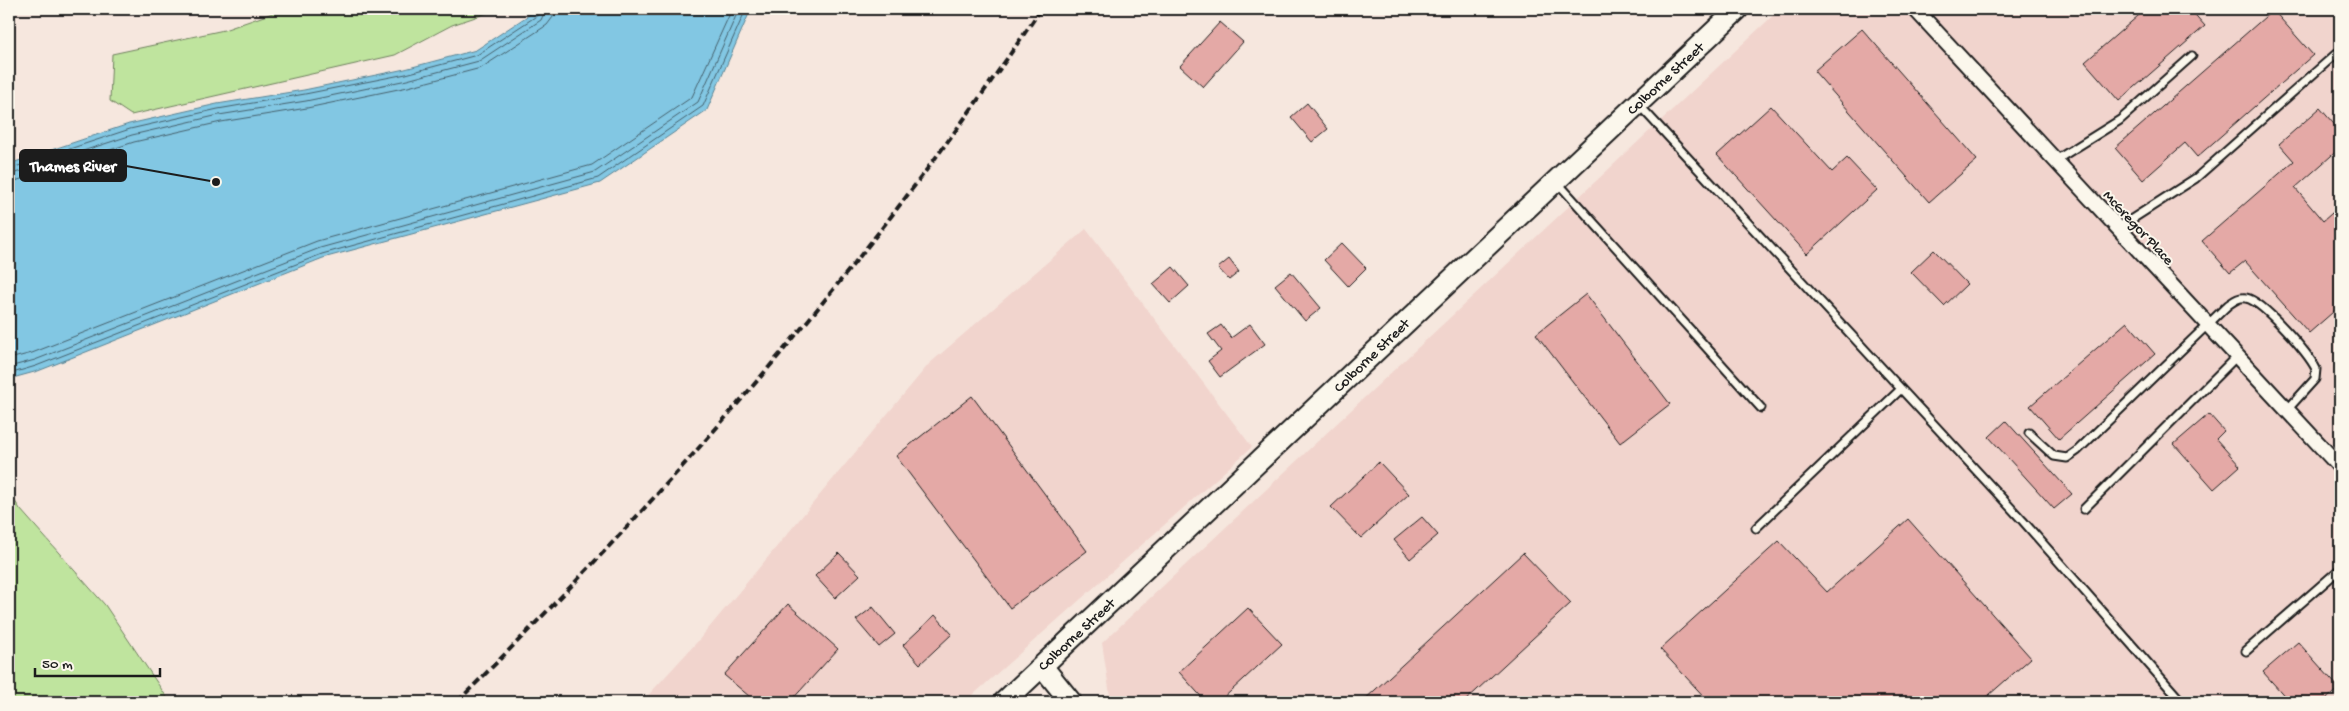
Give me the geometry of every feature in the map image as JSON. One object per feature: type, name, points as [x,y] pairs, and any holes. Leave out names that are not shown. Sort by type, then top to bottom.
[{"type":"street","name":"Colborne Street","points":[[1004,702],[1738,9]]},
{"type":"street","name":"McGregor Place","points":[[1915,9],[2340,467]]},
{"type":"street","points":[[1042,666],[1071,702]]},
{"type":"lane","points":[[2118,228],[2196,178],[2337,53]]},
{"type":"lane","points":[[2056,160],[2120,120],[2192,56]]},
{"type":"lane","points":[[1638,104],[2023,522],[2182,702]]},
{"type":"lane","points":[[1555,180],[1761,408]]},
{"type":"lane","points":[[2029,433],[2054,456],[2067,458],[2077,451],[2228,305],[2237,299],[2246,298],[2257,303],[2302,350],[2316,369],[2315,379],[2287,410]]},
{"type":"lane","points":[[2084,509],[2237,356]]},
{"type":"lane","points":[[1756,528],[1901,389]]},
{"type":"lane","points":[[2246,651],[2340,569]]},
{"type":"shaded area","points":[[1780,9],[2340,9],[2340,702],[1111,702],[1102,643]]},
{"type":"shaded area","points":[[1086,229],[1252,447],[965,702],[642,702],[698,641],[929,364]]},
{"type":"green space","points":[[284,9],[499,9],[452,25],[395,55],[131,115],[110,101],[112,54],[224,30]]},
{"type":"green space","points":[[9,492],[20,509],[105,605],[170,702],[9,702]]},
{"type":"water","points":[[538,9],[751,9],[707,110],[600,183],[323,258],[38,371],[9,379],[9,164],[129,124],[217,104],[304,90],[405,69],[476,50]]},
{"type":"building","points":[[2146,9],[2190,9],[2205,26],[2119,101],[2085,62]]},
{"type":"building","points":[[2273,10],[2313,55],[2197,157],[2185,143],[2143,180],[2115,148]]},
{"type":"building","points":[[1220,22],[1243,42],[1203,87],[1180,66]]},
{"type":"building","points":[[1862,29],[1977,160],[1929,202],[1814,71]]},
{"type":"building","points":[[1307,103],[1328,129],[1312,142],[1291,117]]},
{"type":"building","points":[[1771,106],[1832,172],[1847,158],[1877,190],[1807,254],[1717,155]]},
{"type":"building","points":[[2320,108],[2340,131],[2340,148],[2295,188],[2323,221],[2340,206],[2340,306],[2309,333],[2245,261],[2230,273],[2202,241],[2294,161],[2279,144]]},
{"type":"building","points":[[1342,243],[1366,268],[1348,286],[1324,260]]},
{"type":"building","points":[[1934,250],[1967,284],[1944,306],[1911,272]]},
{"type":"building","points":[[1229,259],[1239,272],[1229,280],[1218,268]]},
{"type":"building","points":[[1173,267],[1189,286],[1170,303],[1153,284]]},
{"type":"building","points":[[1291,272],[1321,308],[1305,321],[1275,285]]},
{"type":"building","points":[[1586,294],[1670,404],[1620,443],[1536,334]]},
{"type":"building","points":[[2127,322],[2155,354],[2059,439],[2030,406]]},
{"type":"building","points":[[1250,324],[1265,344],[1220,377],[1208,361],[1221,351],[1208,334],[1221,325],[1231,338]]},
{"type":"building","points":[[972,396],[1087,551],[1010,608],[896,456]]},
{"type":"building","points":[[2209,414],[2224,431],[2216,439],[2240,466],[2214,489],[2174,444]]},
{"type":"building","points":[[2006,421],[2072,494],[2054,509],[1989,437]]},
{"type":"building","points":[[1379,462],[1409,494],[1361,538],[1331,507]]},
{"type":"building","points":[[1422,517],[1438,535],[1410,559],[1394,540]]},
{"type":"building","points":[[1908,519],[2031,658],[1981,702],[1709,702],[1660,649],[1779,541],[1827,592]]},
{"type":"building","points":[[839,553],[860,575],[835,598],[815,576]]},
{"type":"building","points":[[1523,553],[1571,603],[1464,702],[1362,702]]},
{"type":"building","points":[[788,604],[838,649],[790,702],[756,702],[724,675]]},
{"type":"building","points":[[873,607],[895,634],[879,647],[856,620]]},
{"type":"building","points":[[1248,608],[1282,644],[1219,702],[1206,702],[1179,672]]},
{"type":"building","points":[[935,615],[952,634],[920,664],[903,645]]},
{"type":"building","points":[[2298,642],[2339,688],[2323,702],[2290,702],[2263,672]]},
{"type":"railway","points":[[457,702],[616,539],[767,370],[909,193],[1041,9]]},
{"type":"place","name":"Thames River","points":[[216,182]]}]
